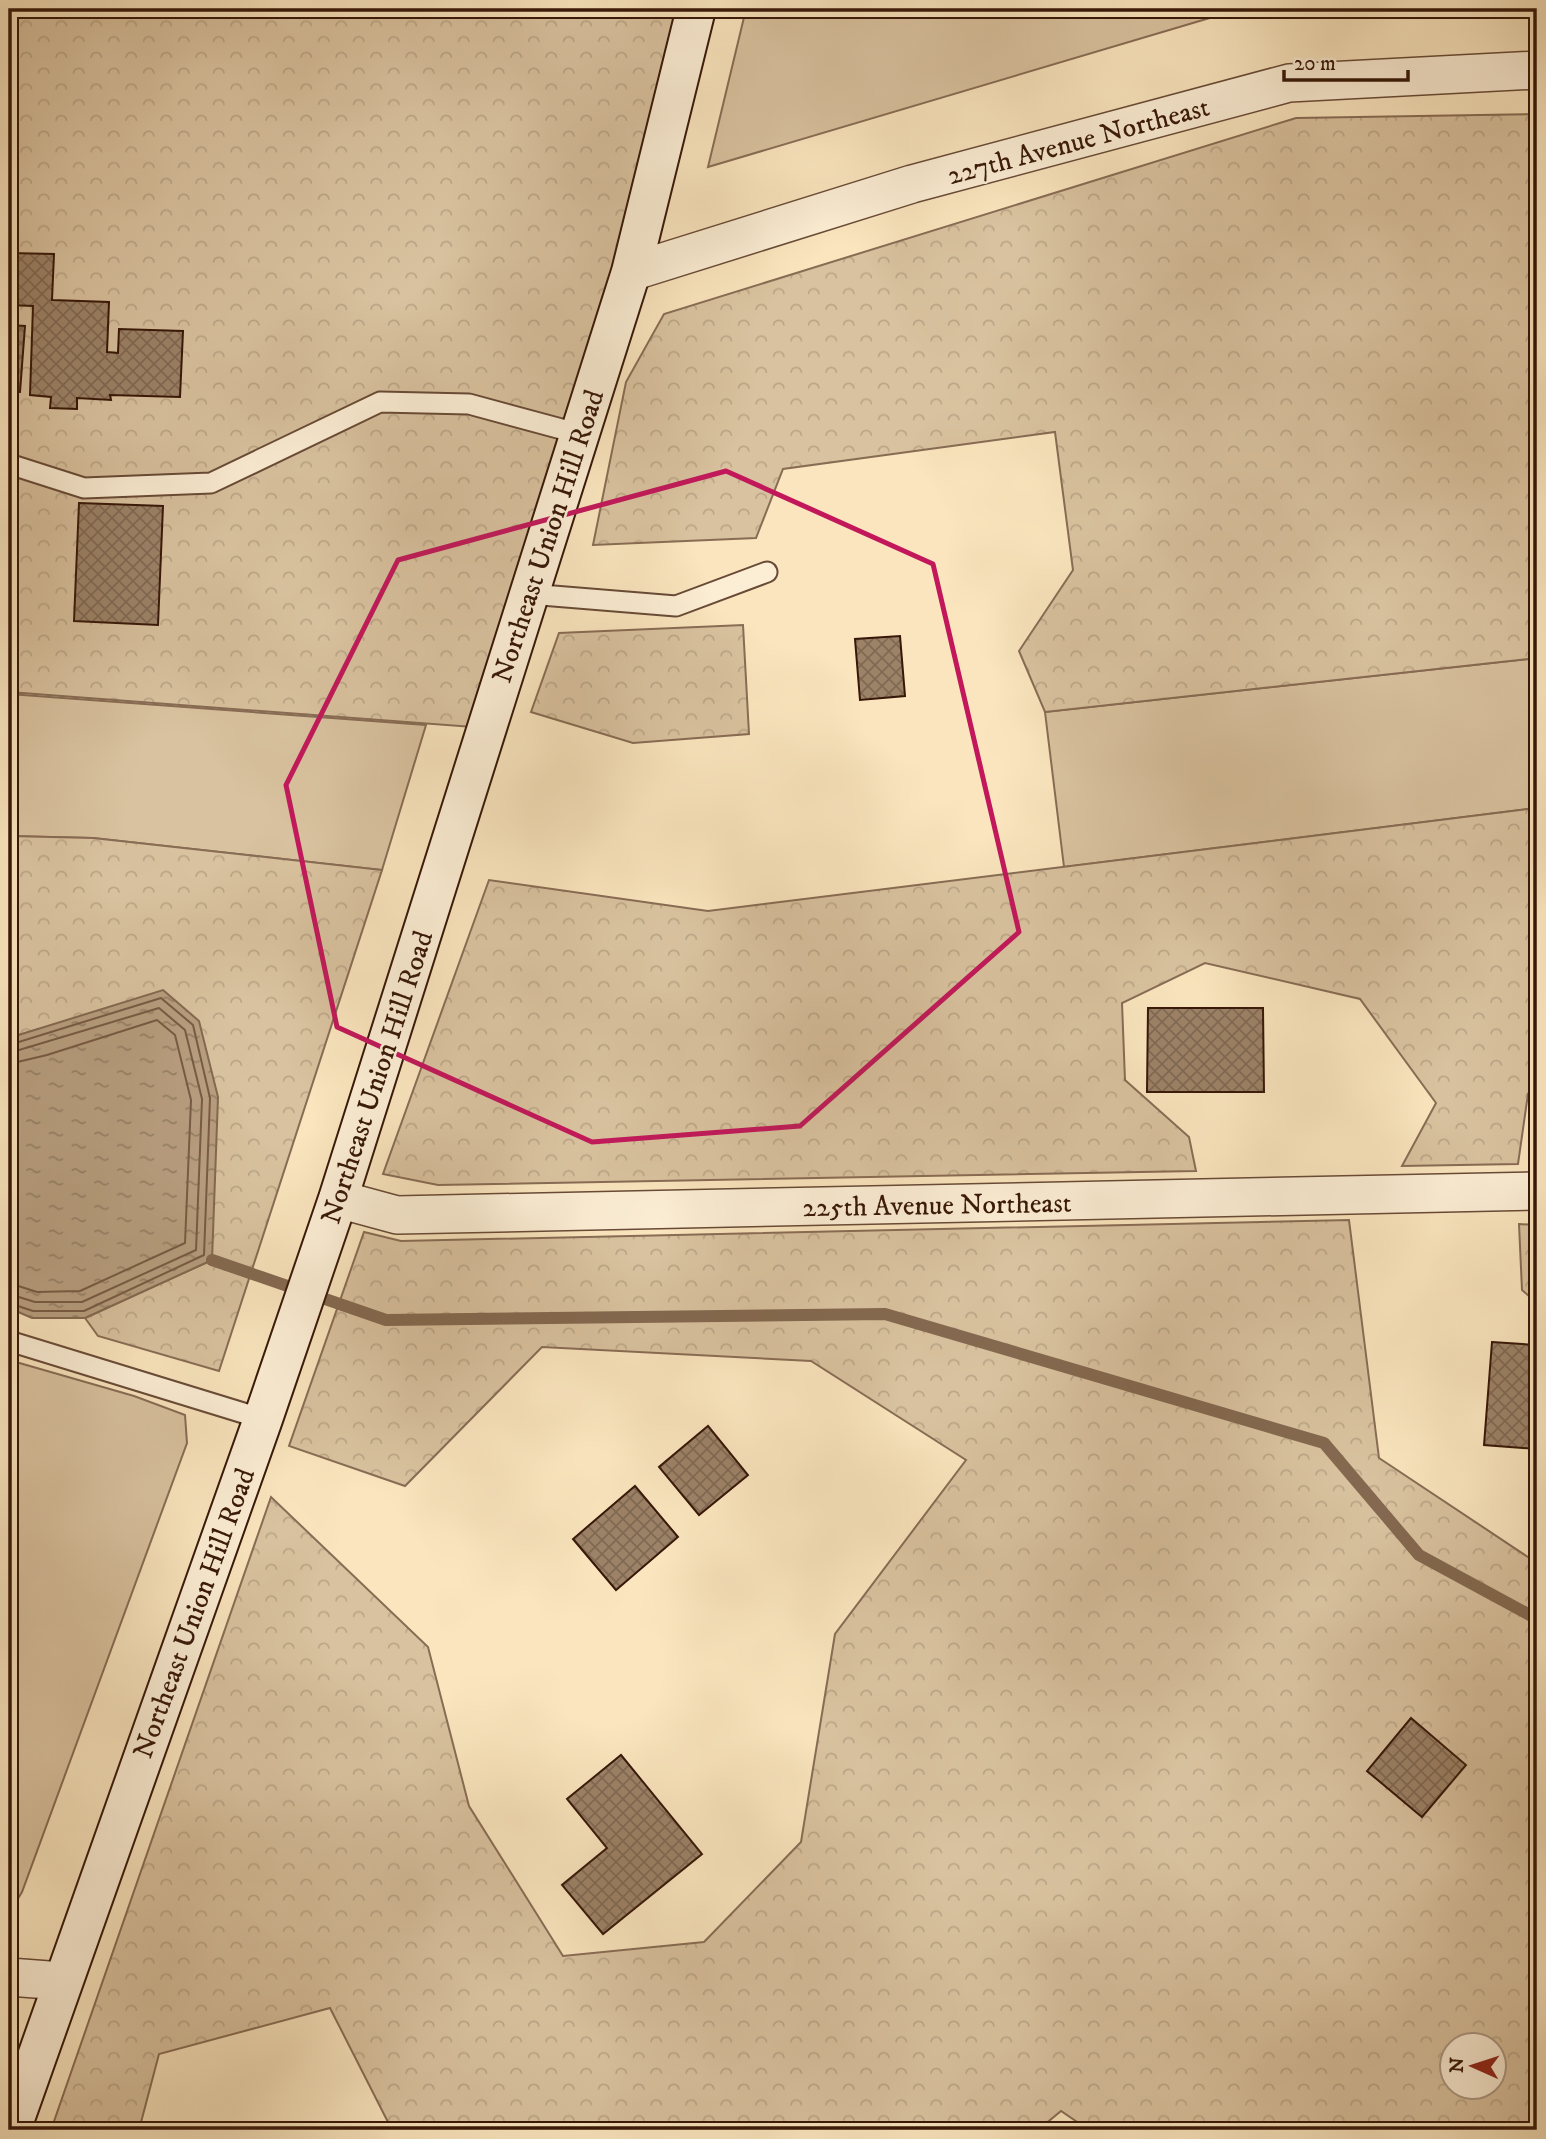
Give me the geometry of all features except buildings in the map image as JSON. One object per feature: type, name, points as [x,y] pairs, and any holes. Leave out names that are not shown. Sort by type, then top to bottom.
[{"type":"street","name":"Northeast Union Hill Road","points":[[11,2130],[263,1419],[338,1199],[631,272],[696,9]]},
{"type":"street","name":"227th Avenue Northeast","points":[[631,272],[912,184],[1289,83],[1537,70]]},
{"type":"street","name":"225th Avenue Northeast","points":[[338,1199],[397,1215],[1537,1191]]},
{"type":"street","points":[[9,1977],[62,1980]]},
{"type":"lane","points":[[9,464],[84,488],[211,483],[380,402],[469,404],[580,434]]},
{"type":"lane","points":[[529,594],[676,606],[767,572]]},
{"type":"lane","points":[[9,1341],[263,1419]]},
{"type":"highlighted area","points":[[726,471],[933,564],[1019,932],[800,1126],[592,1142],[337,1027],[286,785],[398,560]]},
{"type":"green space","points":[[9,9],[696,9],[486,728],[9,692]]},
{"type":"green space","points":[[746,9],[1240,9],[708,167]]},
{"type":"green space","points":[[1458,9],[1537,9],[1537,14]]},
{"type":"green space","points":[[1537,114],[1537,658],[1045,712],[1019,651],[1073,570],[1055,432],[783,469],[756,538],[593,545],[626,382],[664,314],[1296,118]]},
{"type":"green space","points":[[743,625],[749,734],[633,743],[531,712],[559,633]]},
{"type":"green space","points":[[1537,658],[1537,808],[1064,867],[1045,712]]},
{"type":"green space","points":[[9,694],[426,725],[382,870],[93,838],[9,836]]},
{"type":"green space","points":[[1537,808],[1537,1080],[1528,1094],[1518,1164],[1402,1166],[1436,1103],[1360,999],[1205,963],[1122,1003],[1125,1080],[1189,1137],[1196,1171],[438,1185],[383,1174],[489,880],[708,911]]},
{"type":"green space","points":[[9,836],[93,838],[382,870],[219,1371],[98,1336],[85,1318],[212,1260],[39,1029],[9,1038]]},
{"type":"green space","points":[[1349,1220],[1379,1458],[1537,1563],[1537,2130],[1089,2130],[1061,2111],[1038,2130],[392,2130],[330,2008],[159,2054],[139,2130],[51,2130],[271,1497],[428,1647],[469,1806],[563,1956],[704,1942],[801,1842],[835,1634],[966,1460],[811,1361],[542,1347],[405,1486],[289,1446],[364,1232],[401,1241]]},
{"type":"green space","points":[[1519,1224],[1537,1225],[1537,1303],[1522,1290]]},
{"type":"green space","points":[[9,1360],[134,1396],[185,1415],[187,1443],[22,1892],[9,1913]]},
{"type":"water","points":[[163,990],[199,1021],[218,1097],[212,1260],[85,1318],[32,1318],[9,1308],[9,1038]]},
{"type":"waterway","points":[[212,1260],[386,1320],[885,1314],[1324,1443],[1419,1555],[1537,1619]]}]
